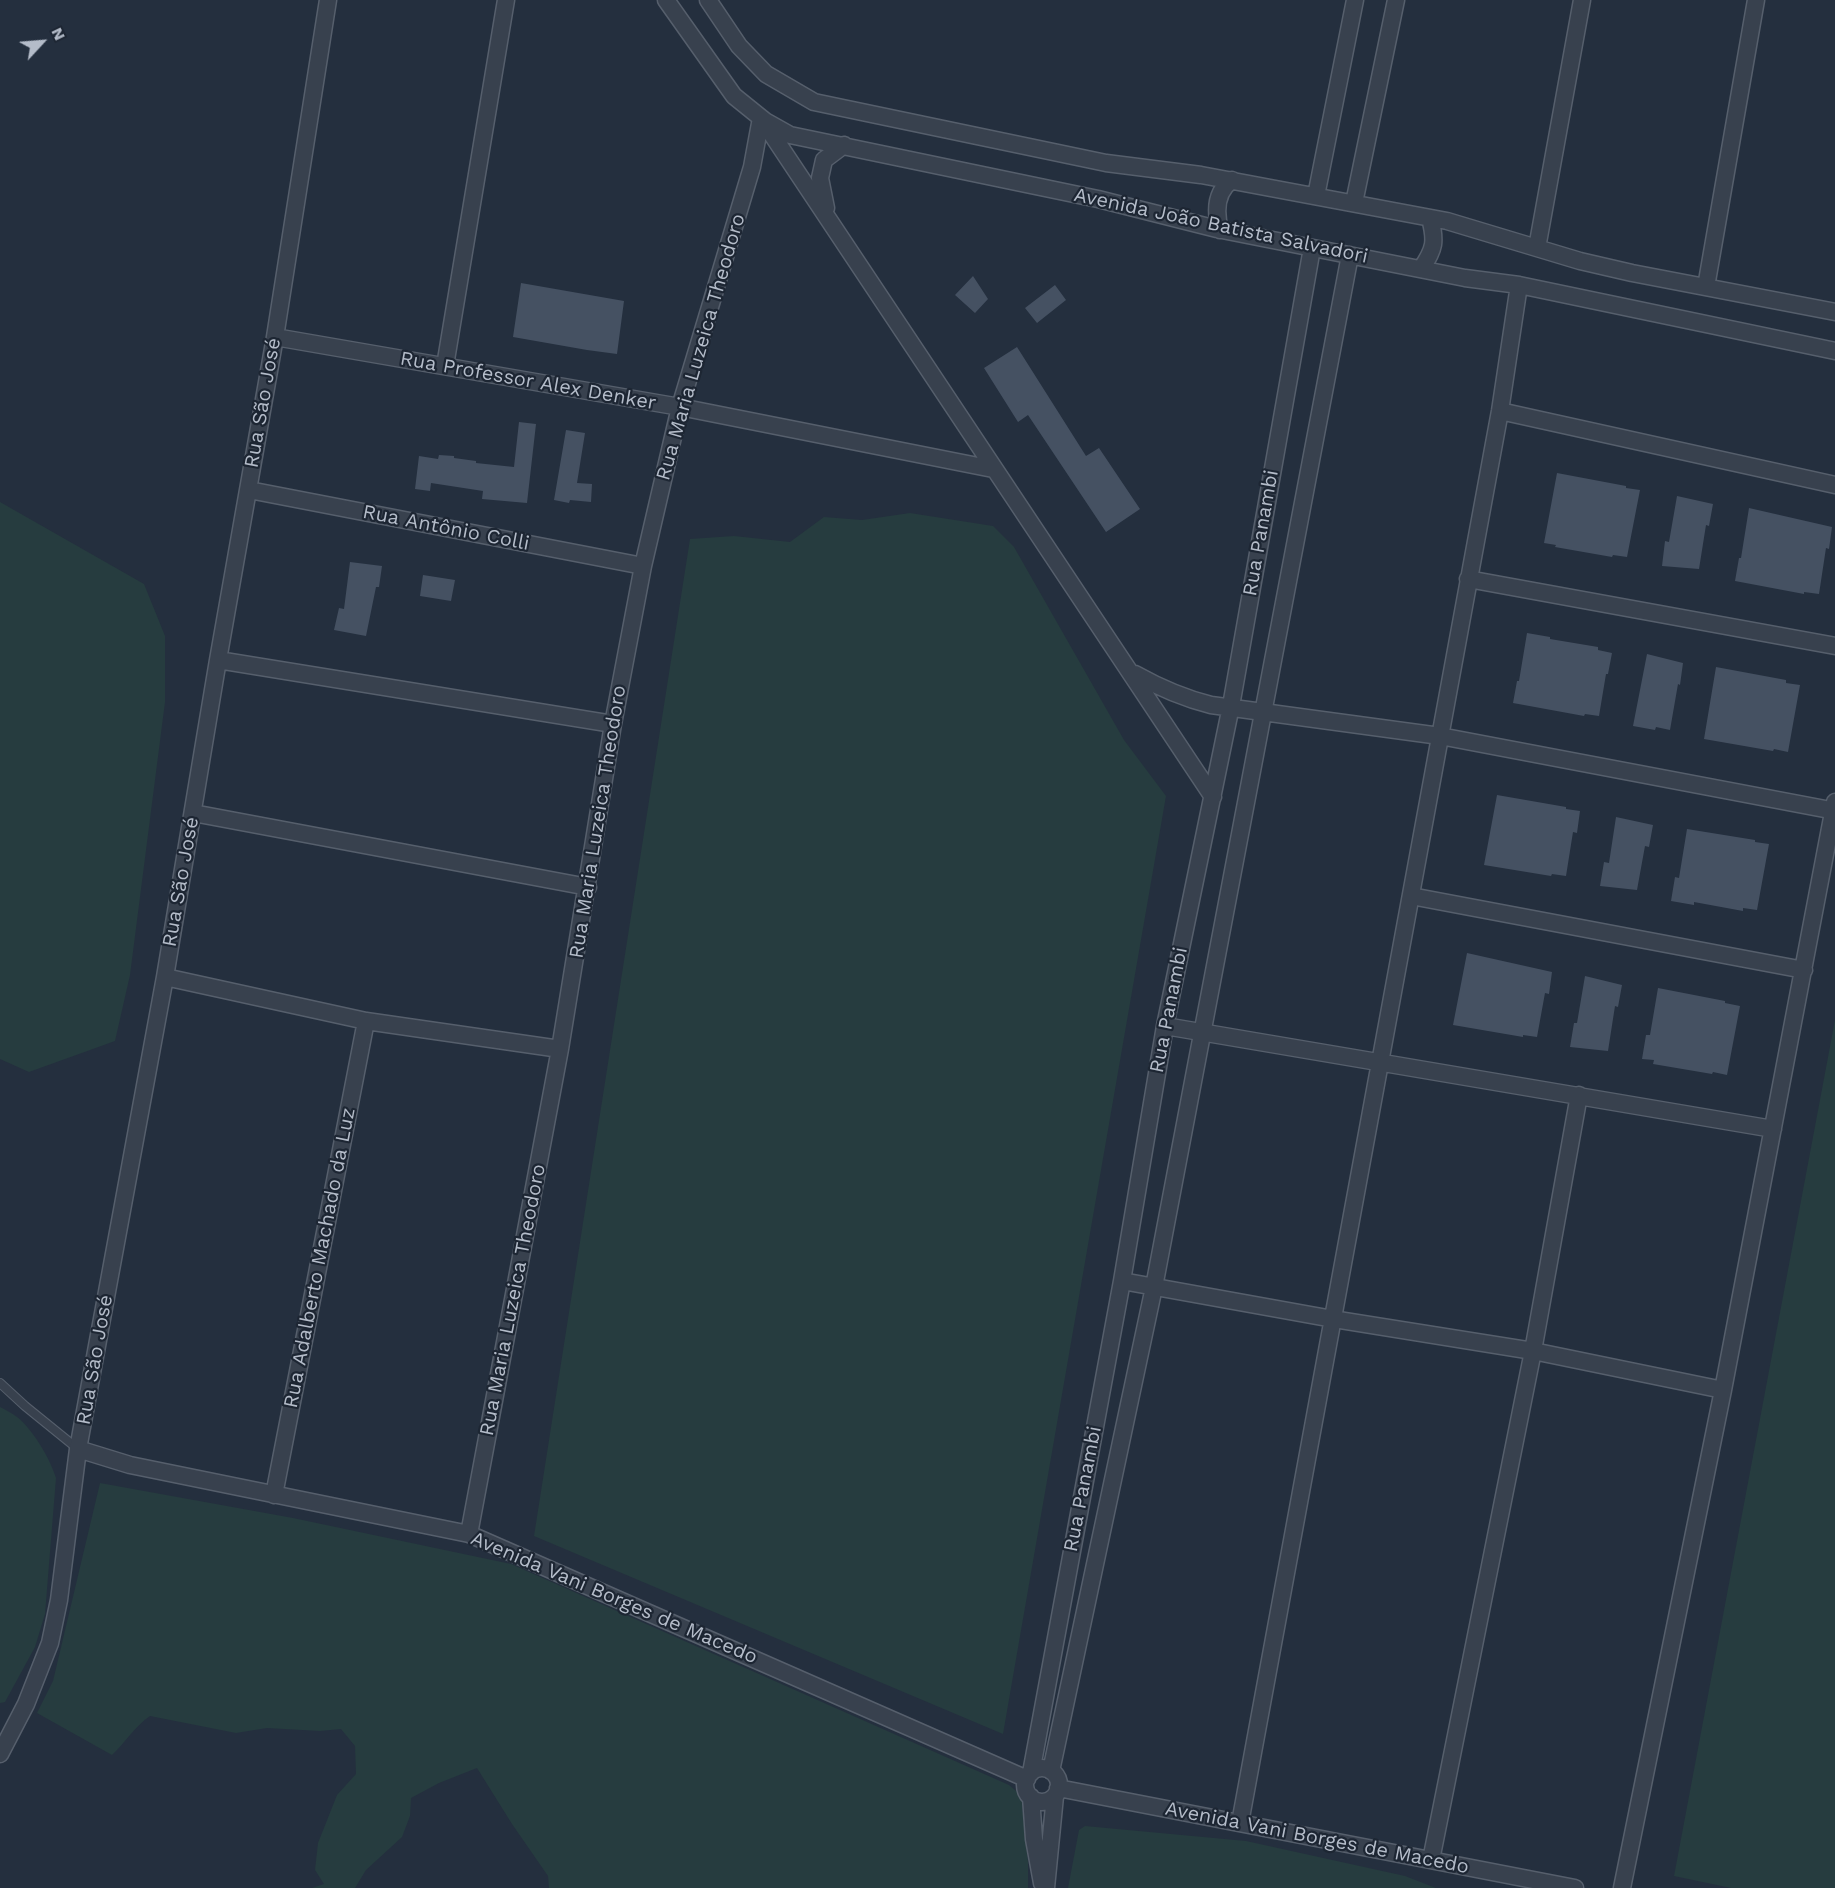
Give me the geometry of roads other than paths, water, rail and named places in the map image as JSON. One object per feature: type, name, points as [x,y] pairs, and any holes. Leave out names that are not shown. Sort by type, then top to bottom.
[{"type":"street","name":"Rua São José","points":[[0,1754],[26,1704],[50,1643],[59,1600],[78,1449],[165,977],[275,337],[328,0]]},
{"type":"street","points":[[445,366],[506,0]]},
{"type":"street","name":"Avenida João Batista Salvadori","points":[[666,0],[734,96],[761,118],[790,135],[1098,199],[1220,230],[1421,269],[1519,285],[1835,351]]},
{"type":"street","name":"Avenida João Batista Salvadori","points":[[708,0],[739,46],[766,74],[814,102],[1106,162],[1232,180],[1430,218],[1632,273],[1835,312]]},
{"type":"street","points":[[1316,196],[1355,0]]},
{"type":"street","points":[[1354,203],[1396,0]]},
{"type":"street","points":[[1537,248],[1582,0]]},
{"type":"street","points":[[1706,287],[1756,0]]},
{"type":"street","points":[[761,118],[993,470],[1130,670],[1213,797]]},
{"type":"street","name":"Rua Maria Luzeica Theodoro","points":[[469,1534],[560,1049],[613,724],[643,566],[680,407],[752,167],[761,118]]},
{"type":"street","points":[[827,215],[820,178],[824,160],[844,145]]},
{"type":"street","points":[[1220,230],[1216,210],[1219,196],[1224,186],[1232,180]]},
{"type":"street","points":[[1421,269],[1434,246],[1435,236],[1430,218]]},
{"type":"street","name":"Rua Panambi","points":[[1029,1776],[1122,1281],[1165,1026],[1231,706],[1311,248]]},
{"type":"street","name":"Rua Panambi","points":[[1051,1771],[1154,1287],[1350,255]]},
{"type":"street","points":[[1240,1823],[1500,411],[1519,285]]},
{"type":"street","name":"Rua Professor Alex Denker","points":[[275,337],[680,407],[993,470]]},
{"type":"street","points":[[1500,411],[1835,485]]},
{"type":"street","name":"Rua Antônio Colli","points":[[249,490],[643,566]]},
{"type":"street","points":[[1468,579],[1835,646]]},
{"type":"street","points":[[218,660],[613,724]]},
{"type":"street","points":[[1130,670],[1158,687],[1185,699],[1211,705],[1440,736],[1834,808],[1723,1390],[1622,1888]]},
{"type":"street","points":[[193,813],[588,887]]},
{"type":"street","points":[[1411,896],[1804,970]]},
{"type":"street","points":[[165,977],[366,1021],[560,1049]]},
{"type":"street","name":"Rua Adalberto Machado da Luz","points":[[274,1495],[366,1021]]},
{"type":"street","points":[[1165,1026],[1773,1129]]},
{"type":"street","points":[[1431,1860],[1533,1351],[1579,1095]]},
{"type":"street","points":[[1122,1281],[1334,1319],[1533,1351],[1723,1390]]},
{"type":"street","name":"Avenida Vani Borges de Macedo","points":[[78,1449],[130,1465],[469,1534],[1029,1776]]},
{"type":"street","points":[[1045,1888],[1057,1792],[1057,1778],[1051,1771],[1041,1768],[1029,1776],[1026,1789],[1035,1801],[1046,1802],[1057,1792]]},
{"type":"street","name":"Avenida Vani Borges de Macedo","points":[[1057,1792],[1240,1823],[1575,1888]]},
{"type":"street","points":[[1031,1797],[1034,1839],[1045,1888]]},
{"type":"lane","points":[[0,1383],[78,1449]]}]
